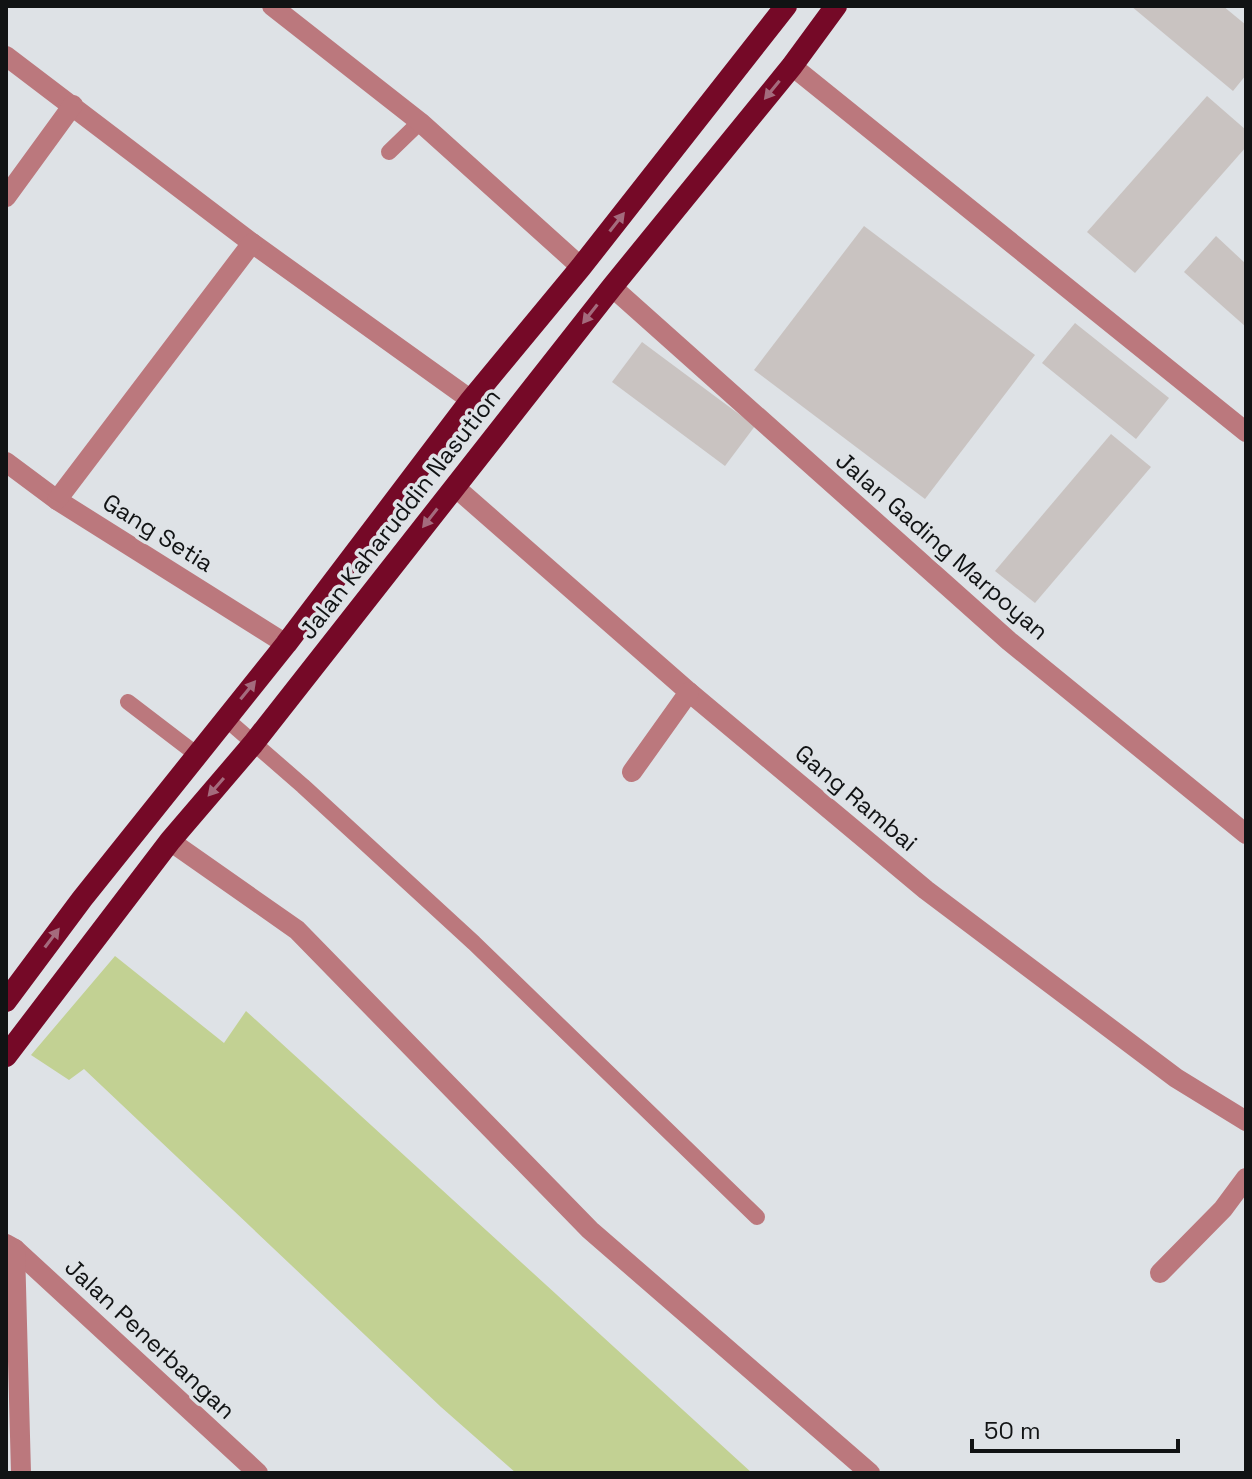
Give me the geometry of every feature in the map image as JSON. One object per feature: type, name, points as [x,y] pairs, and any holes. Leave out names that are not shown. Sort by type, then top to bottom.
[{"type":"highway","name":"Jalan Kaharuddin Nasution","points":[[6,1001],[141,823],[286,644],[471,400],[581,267],[786,6]]},
{"type":"highway","name":"Jalan Kaharuddin Nasution","points":[[6,1056],[170,841],[253,744],[612,287],[792,66],[836,6]]},
{"type":"highway","points":[[141,823],[170,841]]},
{"type":"street","points":[[272,6],[420,122],[581,267]]},
{"type":"street","points":[[6,56],[252,243],[471,400]]},
{"type":"street","points":[[792,66],[1246,432]]},
{"type":"street","points":[[6,197],[73,105]]},
{"type":"street","points":[[57,500],[252,243]]},
{"type":"street","name":"Jalan Gading Marpoyan","points":[[612,287],[1009,641],[1246,834]]},
{"type":"street","name":"Gang Setia","points":[[6,462],[57,500],[286,644]]},
{"type":"street","name":"Gang Rambai","points":[[455,487],[689,692],[946,905],[1176,1078],[1246,1121]]},
{"type":"street","points":[[632,772],[689,692]]},
{"type":"street","points":[[170,841],[297,930],[590,1230],[870,1473]]},
{"type":"street","points":[[1160,1273],[1223,1209],[1246,1178]]},
{"type":"street","points":[[11,1247],[21,1473]]},
{"type":"street","name":"Jalan Penerbangan","points":[[11,1247],[258,1473]]},
{"type":"lane","points":[[389,152],[420,122]]},
{"type":"lane","points":[[128,702],[196,754]]},
{"type":"lane","points":[[225,718],[474,943],[757,1217]]},
{"type":"green space","points":[[115,956],[224,1043],[246,1011],[752,1473],[516,1473],[441,1407],[84,1069],[69,1080],[31,1055]]},
{"type":"building","points":[[1131,6],[1223,6],[1246,25],[1246,75],[1233,91]]},
{"type":"building","points":[[1207,96],[1246,130],[1246,147],[1135,273],[1087,232]]},
{"type":"building","points":[[864,226],[1035,355],[925,499],[754,370]]},
{"type":"building","points":[[1216,236],[1246,264],[1246,327],[1184,272]]},
{"type":"building","points":[[1075,323],[1169,398],[1136,439],[1042,363]]},
{"type":"building","points":[[642,342],[755,426],[725,466],[612,382]]},
{"type":"building","points":[[1111,434],[1151,467],[1035,603],[995,571]]}]
